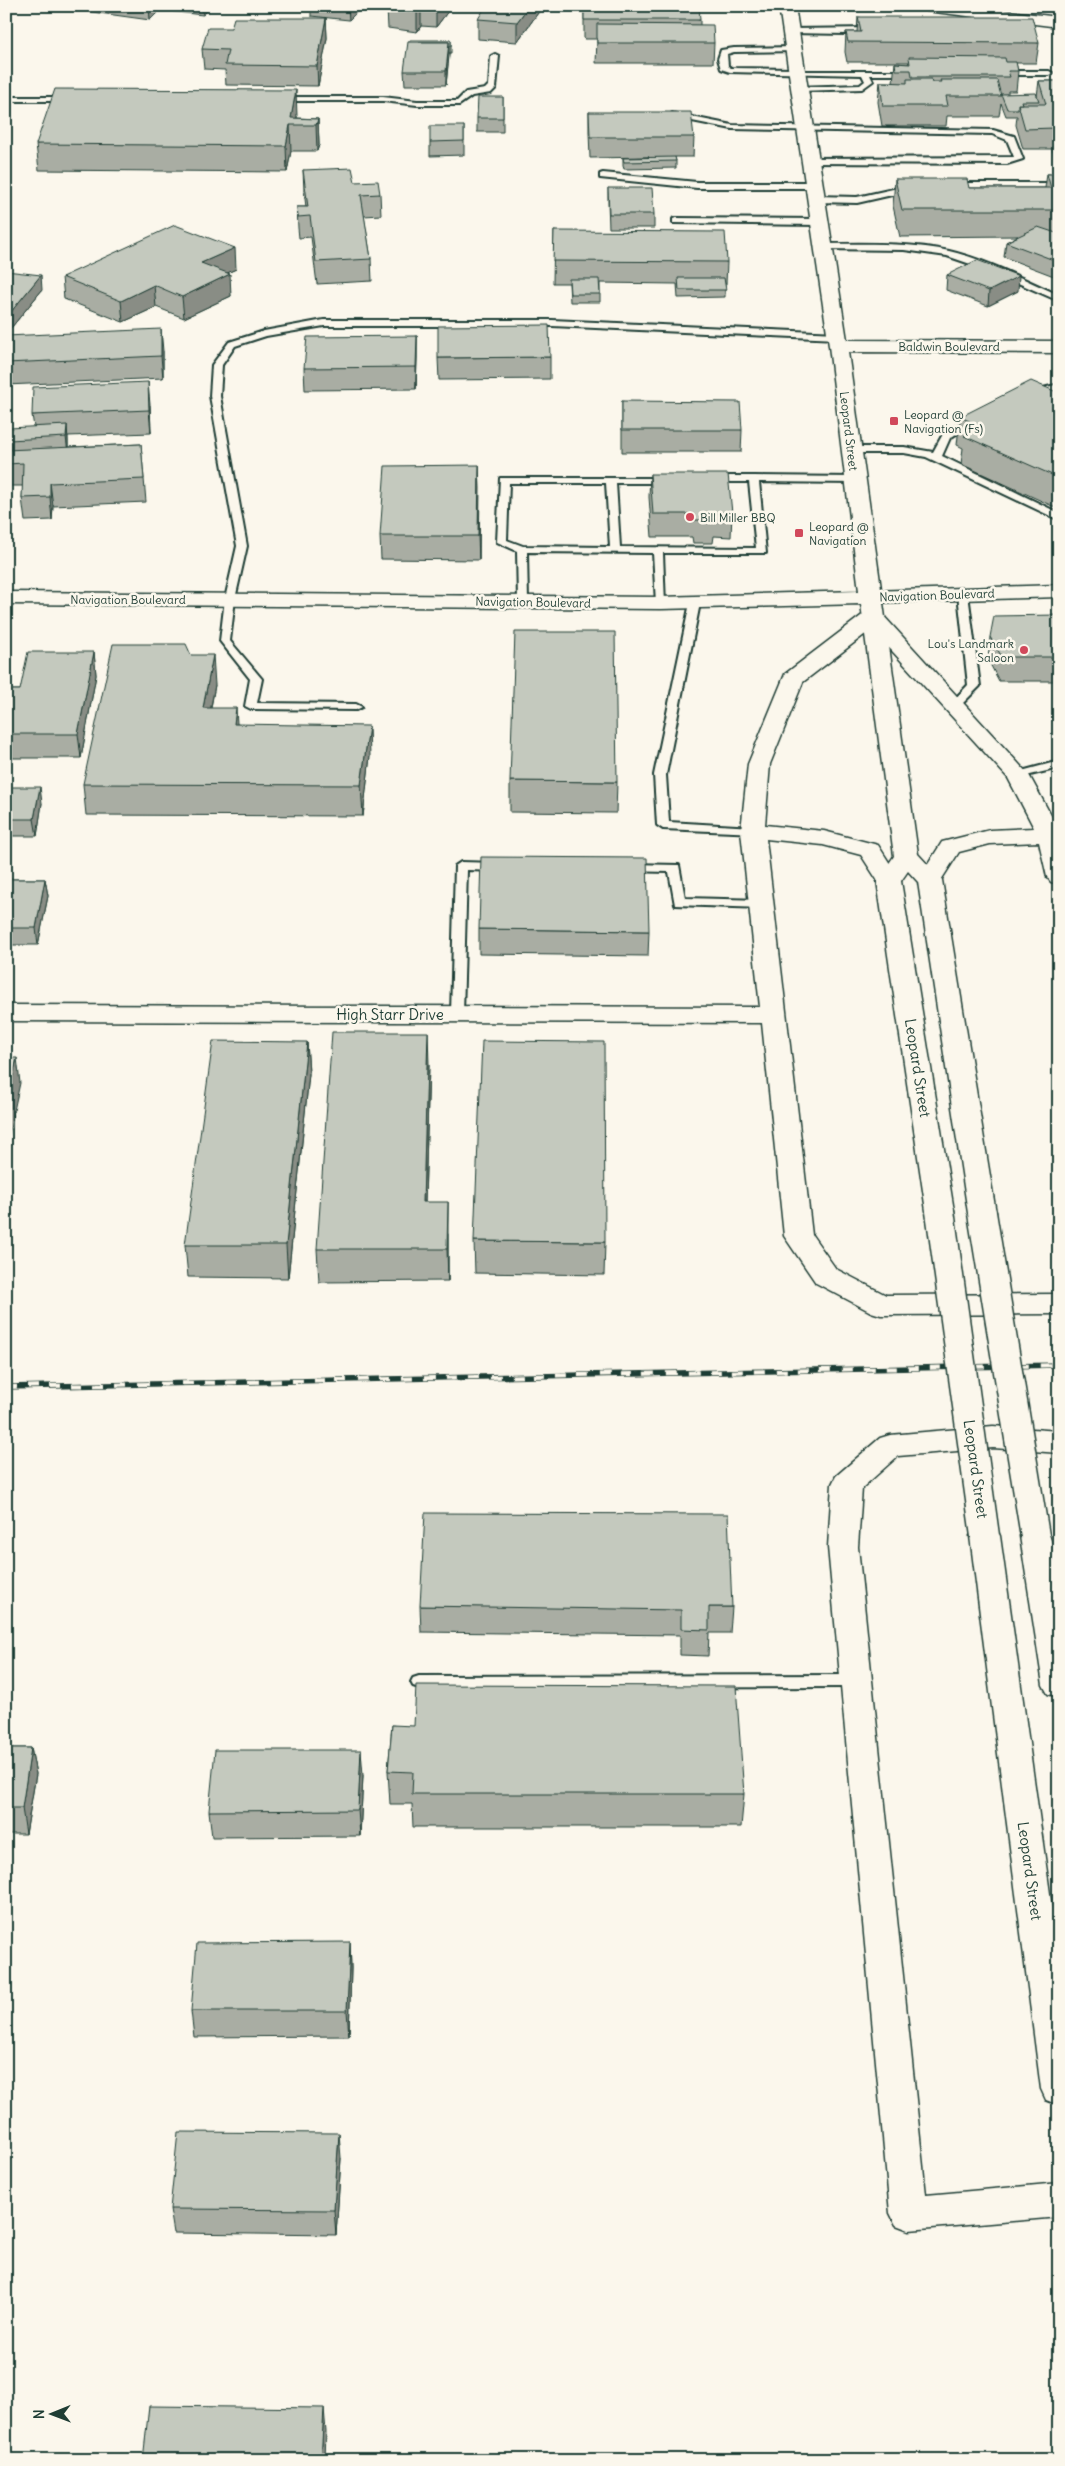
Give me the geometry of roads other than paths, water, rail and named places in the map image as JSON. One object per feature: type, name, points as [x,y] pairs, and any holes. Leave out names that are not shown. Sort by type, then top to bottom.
[{"type":"main road","name":"Leopard Street","points":[[787,6],[838,341],[906,856]]},
{"type":"main road","points":[[926,6],[992,17],[1059,22]]},
{"type":"main road","name":"Baldwin Boulevard","points":[[838,341],[1059,347]]},
{"type":"main road","name":"Navigation Boulevard","points":[[6,598],[695,603],[872,607],[963,594],[1059,591]]},
{"type":"main road","points":[[1059,876],[1049,834],[1018,775],[954,705],[872,607],[793,679],[759,764],[753,831],[763,904],[798,1236],[826,1276],[881,1305],[980,1306],[1059,1304]]},
{"type":"main road","points":[[753,831],[824,838],[870,850],[889,881],[906,856],[930,880],[1059,1686]]},
{"type":"main road","points":[[930,880],[950,847],[990,837],[1049,834]]},
{"type":"main road","name":"Leopard Street","points":[[889,881],[940,1211],[1059,2089]]},
{"type":"main road","name":"High Starr Drive","points":[[6,1013],[774,1015]]},
{"type":"main road","points":[[1059,1442],[993,1437],[890,1446],[847,1484],[843,1547],[909,2213],[1059,2200]]},
{"type":"lane","points":[[865,73],[869,81],[864,86],[856,88],[798,78],[730,70],[724,67],[722,59],[724,52],[734,50],[846,32],[882,29]]},
{"type":"lane","points":[[269,99],[383,99],[418,103],[459,103],[469,94],[488,91],[493,86],[495,56]]},
{"type":"lane","points":[[798,78],[865,73],[923,73]]},
{"type":"lane","points":[[991,73],[1049,74]]},
{"type":"lane","points":[[6,99],[84,99]]},
{"type":"lane","points":[[665,114],[690,117],[732,127],[993,132],[1012,138],[1019,154],[1018,159],[1007,162],[810,160]]},
{"type":"lane","points":[[603,176],[697,185],[815,192],[857,200],[923,187]]},
{"type":"lane","points":[[940,186],[1059,186]]},
{"type":"lane","points":[[676,221],[820,222]]},
{"type":"lane","points":[[823,247],[886,248],[947,254],[975,263],[1059,298]]},
{"type":"lane","points":[[356,707],[251,706],[256,679],[225,641],[230,599],[242,546],[215,396],[217,365],[232,344],[264,334],[324,323],[552,323],[838,341]]},
{"type":"lane","points":[[1026,394],[1059,387]]},
{"type":"lane","points":[[937,455],[943,438],[956,427],[982,415]]},
{"type":"lane","points":[[851,450],[921,451],[937,455],[1059,517]]},
{"type":"lane","points":[[678,480],[504,480],[502,542],[522,549],[762,551],[754,479]]},
{"type":"lane","points":[[610,480],[615,550]]},
{"type":"lane","points":[[697,480],[856,480]]},
{"type":"lane","points":[[522,549],[523,602]]},
{"type":"lane","points":[[658,550],[661,603]]},
{"type":"lane","points":[[954,705],[974,686],[963,594]]},
{"type":"lane","points":[[695,603],[660,775],[663,825],[753,831]]},
{"type":"lane","points":[[1018,775],[1059,764]]},
{"type":"lane","points":[[457,1014],[461,866],[510,867]]},
{"type":"lane","points":[[616,868],[675,868],[679,902],[763,904]]},
{"type":"lane","points":[[419,1682],[856,1681]]},
{"type":"railway","points":[[6,1387],[1059,1365]]},
{"type":"place","name":"Leopard @ Navigation (Fs)","points":[[894,421]]},
{"type":"place","name":"Bill Miller BBQ","points":[[690,517]]},
{"type":"place","name":"Leopard @ Navigation","points":[[799,533]]},
{"type":"place","name":"Lou's Landmark Saloon","points":[[1024,650]]}]
